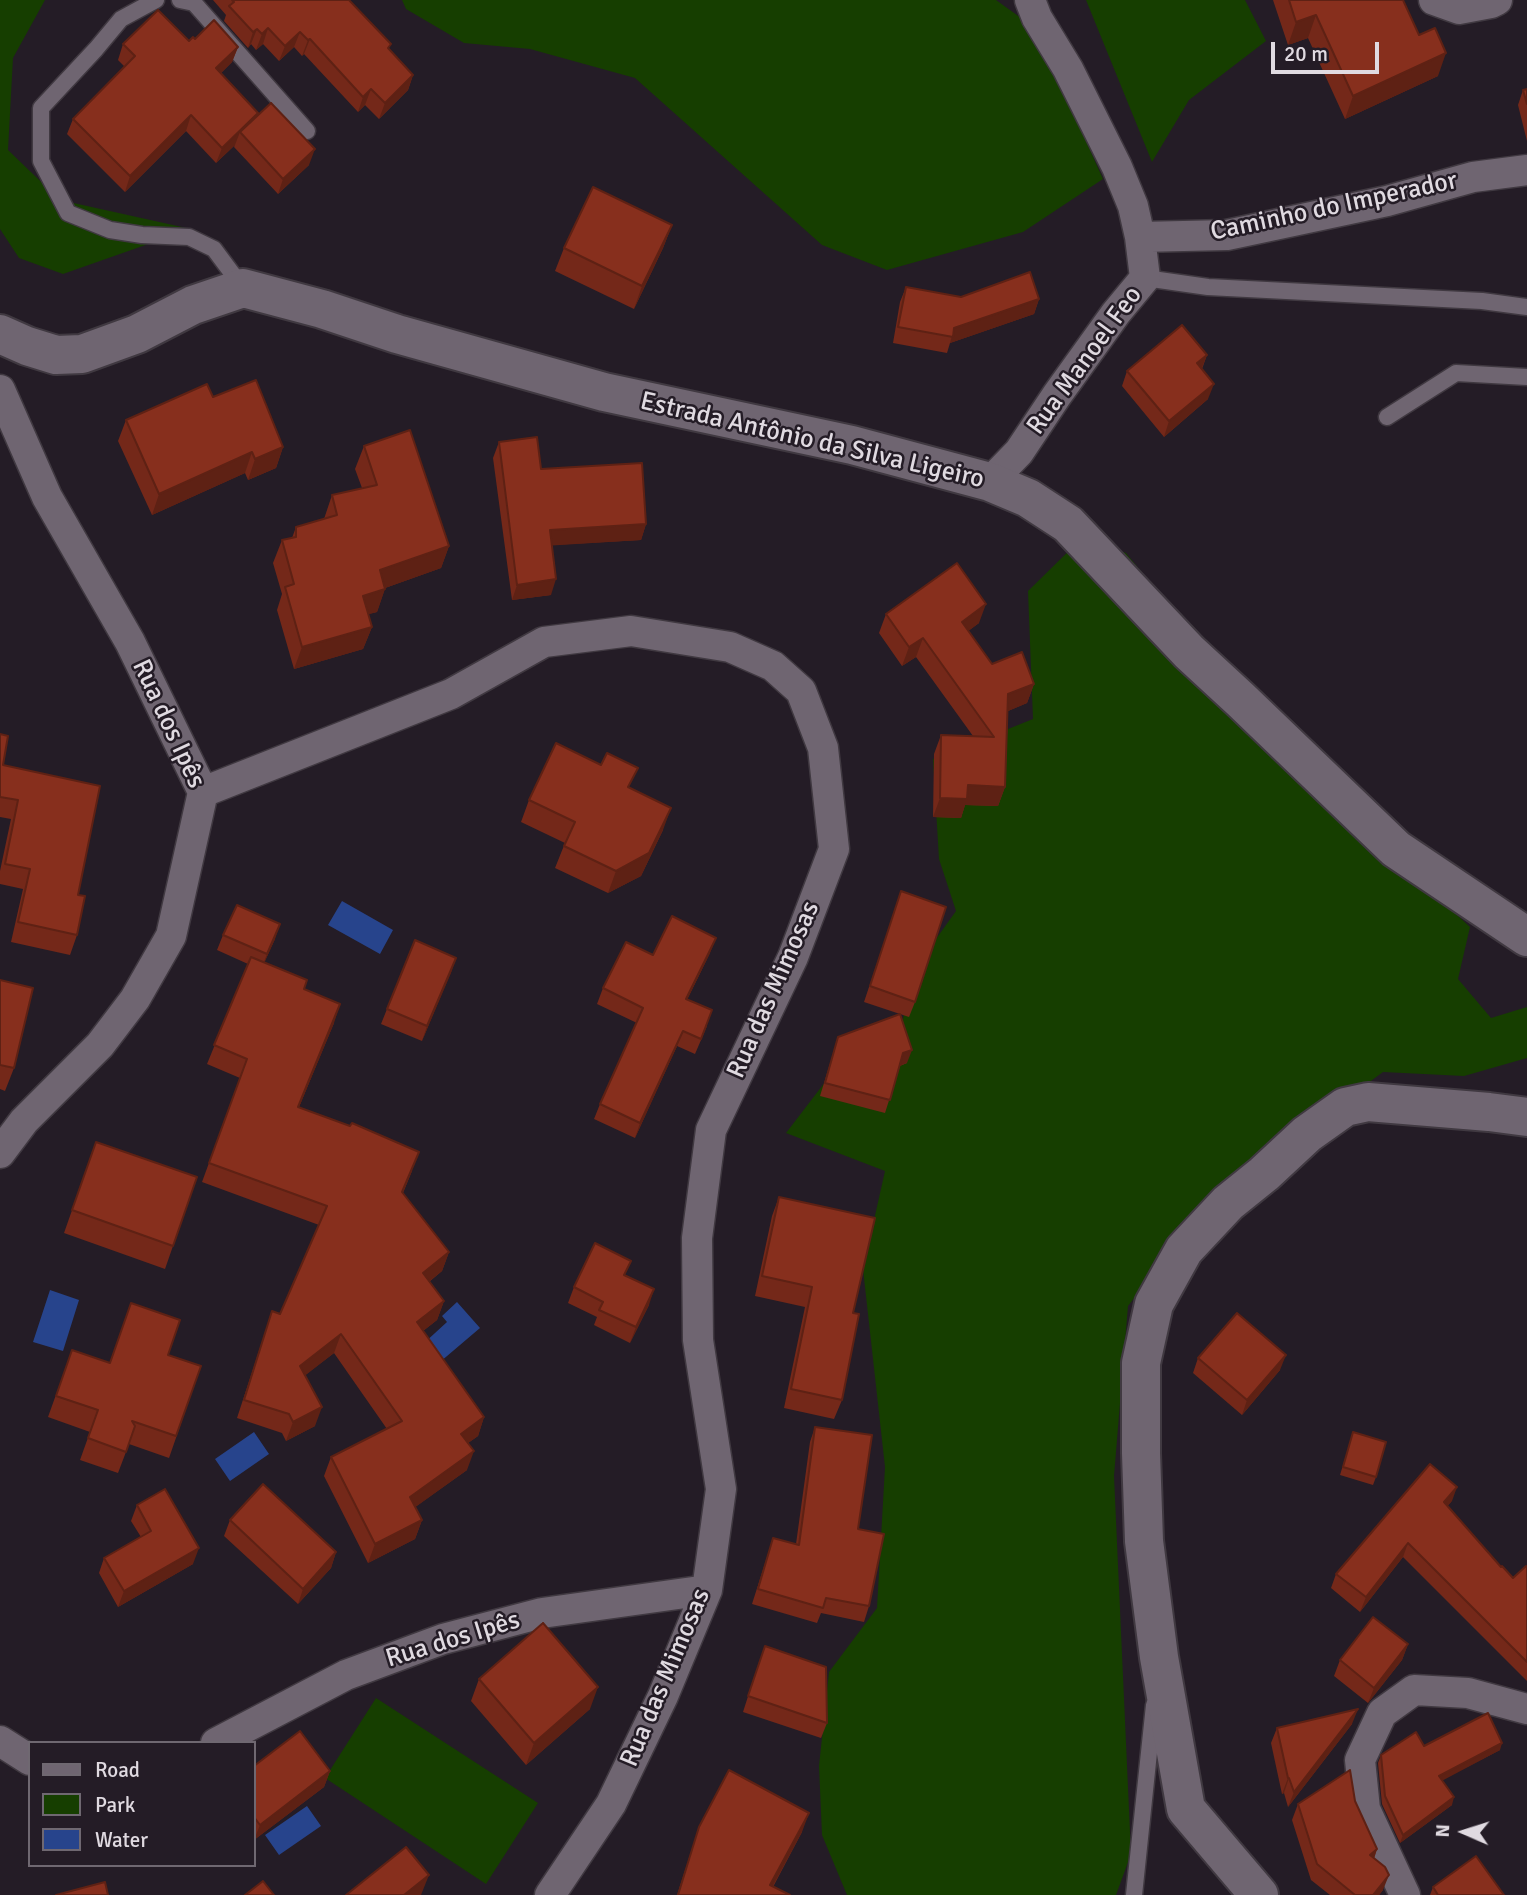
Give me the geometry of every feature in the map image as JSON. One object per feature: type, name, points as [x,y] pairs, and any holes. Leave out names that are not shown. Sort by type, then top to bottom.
[{"type":"street","name":"Rua Manoel Feo","points":[[990,482],[1019,452],[1116,313],[1145,278],[1133,206],[1117,167],[1068,69],[1037,18],[1030,0]]},
{"type":"street","points":[[1434,0],[1459,9],[1497,0]]},
{"type":"street","name":"Caminho do Imperador","points":[[1140,237],[1227,235],[1387,201],[1473,177],[1527,170]]},
{"type":"street","points":[[0,334],[57,355],[82,354],[137,334],[193,305],[243,288]]},
{"type":"street","name":"Estrada Antônio da Silva Ligeiro","points":[[243,288],[604,392],[852,445],[990,482],[1028,499],[1068,524],[1189,652],[1396,849],[1527,937]]},
{"type":"street","name":"Rua dos Ipês","points":[[0,390],[47,497],[130,642],[203,792],[171,936],[135,999],[100,1045],[24,1121],[0,1153]]},
{"type":"street","name":"Rua das Mimosas","points":[[203,792],[451,694],[544,642],[631,631],[730,647],[773,666],[801,691],[823,748],[834,849],[793,957],[711,1130],[697,1238],[698,1340],[721,1489],[707,1590],[663,1696],[611,1804],[550,1895]]},
{"type":"street","points":[[1259,1895],[1186,1810],[1159,1657],[1144,1541],[1141,1363],[1154,1304],[1184,1250],[1228,1203],[1307,1134],[1345,1107],[1368,1102],[1489,1112],[1527,1118]]},
{"type":"street","name":"Rua dos Ipês","points":[[220,1741],[346,1675],[443,1639],[542,1613],[707,1590]]},
{"type":"street","points":[[1405,1895],[1364,1809],[1360,1760],[1382,1713],[1413,1690],[1468,1693],[1527,1709]]},
{"type":"street","points":[[0,1741],[28,1759]]},
{"type":"lane","points":[[156,0],[121,19],[41,108],[41,161],[68,213],[110,230],[142,235],[189,237],[214,249],[243,288]]},
{"type":"lane","points":[[180,0],[194,3],[307,131]]},
{"type":"lane","points":[[1145,278],[1208,288],[1482,301],[1527,307]]},
{"type":"lane","points":[[1387,417],[1456,373],[1527,377]]},
{"type":"lane","points":[[1134,1895],[1159,1657]]},
{"type":"green space","points":[[0,0],[45,0],[13,58],[8,150],[60,200],[191,229],[63,274],[19,258],[0,229]]},
{"type":"green space","points":[[402,0],[996,0],[1035,28],[1103,179],[1023,232],[887,270],[822,245],[635,78],[530,49],[464,43],[406,9]]},
{"type":"green space","points":[[1086,0],[1245,0],[1266,41],[1189,100],[1152,162]]},
{"type":"green space","points":[[1084,536],[1126,553],[1317,786],[1470,927],[1458,979],[1491,1018],[1527,1007],[1527,1058],[1464,1076],[1383,1072],[1211,1199],[1128,1306],[1114,1476],[1131,1854],[1116,1895],[847,1895],[822,1835],[819,1766],[829,1672],[877,1608],[885,1467],[863,1269],[885,1171],[786,1133],[832,1073],[890,1081],[913,971],[956,911],[939,859],[933,759],[1033,719],[1028,591]]},
{"type":"green space","points":[[376,1698],[538,1803],[486,1884],[325,1778]]},
{"type":"water","points":[[342,901],[393,930],[380,954],[328,925]]},
{"type":"water","points":[[50,1290],[79,1300],[63,1351],[33,1342]]},
{"type":"water","points":[[457,1302],[480,1328],[440,1362],[423,1344],[447,1322],[442,1316]]},
{"type":"water","points":[[254,1432],[269,1454],[230,1481],[215,1459]]},
{"type":"water","points":[[307,1806],[321,1826],[279,1855],[265,1835]]},
{"type":"building","points":[[232,0],[349,0],[391,44],[388,48],[413,75],[385,103],[371,89],[363,97],[310,39],[300,32],[285,46],[268,28],[262,34],[257,29],[253,32],[229,6],[234,2]]},
{"type":"building","points":[[1289,0],[1403,0],[1419,35],[1435,28],[1446,53],[1353,96],[1316,15],[1296,22]]},
{"type":"building","points":[[158,10],[189,41],[193,37],[195,39],[214,20],[238,47],[216,68],[258,113],[222,148],[191,115],[130,176],[73,119],[135,56],[123,44]]},
{"type":"building","points":[[271,103],[315,149],[283,179],[240,132]]},
{"type":"building","points":[[593,187],[672,225],[642,286],[564,248]]},
{"type":"building","points":[[1030,272],[1039,299],[954,328],[953,337],[898,327],[906,287],[961,297]]},
{"type":"building","points":[[1182,325],[1207,355],[1197,363],[1214,384],[1169,421],[1127,371]]},
{"type":"building","points":[[256,380],[283,447],[255,459],[252,452],[159,494],[126,420],[207,384],[213,397]]},
{"type":"building","points":[[410,430],[449,546],[380,570],[385,589],[363,596],[372,627],[302,647],[285,587],[294,584],[282,540],[296,537],[296,527],[337,515],[332,495],[377,485],[364,446]]},
{"type":"building","points":[[537,437],[541,469],[642,463],[646,524],[550,530],[556,579],[517,585],[499,442]]},
{"type":"building","points":[[957,563],[986,604],[962,622],[992,664],[1022,652],[1034,684],[1008,694],[1005,787],[968,785],[967,799],[940,798],[941,735],[994,737],[923,638],[909,647],[886,614]]},
{"type":"building","points":[[0,734],[8,736],[3,765],[100,786],[78,895],[85,896],[77,935],[18,922],[30,869],[5,864],[18,800],[0,797]]},
{"type":"building","points":[[556,743],[601,765],[607,753],[638,768],[628,787],[671,808],[649,853],[616,871],[564,846],[575,822],[529,800]]},
{"type":"building","points":[[901,891],[946,907],[915,1002],[870,986]]},
{"type":"building","points":[[237,905],[280,924],[267,954],[223,935]]},
{"type":"building","points":[[672,916],[716,938],[686,999],[712,1010],[701,1039],[683,1031],[640,1123],[600,1104],[643,1008],[603,988],[626,942],[653,955]]},
{"type":"building","points":[[415,940],[456,958],[427,1026],[387,1009]]},
{"type":"building","points":[[251,957],[307,980],[304,989],[340,1004],[298,1107],[350,1126],[352,1123],[419,1152],[402,1192],[449,1252],[423,1273],[444,1301],[417,1322],[484,1417],[461,1434],[474,1451],[410,1497],[422,1520],[375,1544],[331,1457],[402,1421],[341,1334],[300,1366],[322,1407],[293,1422],[289,1414],[244,1400],[272,1311],[280,1314],[327,1206],[209,1163],[247,1059],[214,1045]]},
{"type":"building","points":[[0,980],[33,988],[14,1068],[0,1065]]},
{"type":"building","points":[[900,1014],[912,1050],[903,1053],[890,1100],[825,1083],[838,1037]]},
{"type":"building","points":[[96,1142],[197,1177],[173,1246],[72,1210]]},
{"type":"building","points":[[779,1197],[875,1218],[853,1313],[859,1314],[842,1400],[791,1389],[812,1287],[762,1276]]},
{"type":"building","points":[[595,1243],[631,1261],[624,1275],[654,1289],[636,1327],[599,1310],[603,1302],[574,1287]]},
{"type":"building","points":[[131,1303],[180,1320],[168,1355],[201,1366],[176,1436],[132,1421],[135,1426],[126,1452],[88,1438],[98,1410],[56,1396],[72,1350],[110,1363]]},
{"type":"building","points":[[1237,1313],[1286,1355],[1247,1400],[1198,1358]]},
{"type":"building","points":[[815,1427],[872,1435],[858,1529],[884,1534],[869,1606],[826,1598],[823,1608],[758,1589],[773,1538],[799,1545]]},
{"type":"building","points":[[1353,1432],[1386,1442],[1376,1477],[1343,1467]]},
{"type":"building","points":[[1430,1464],[1457,1487],[1444,1502],[1501,1567],[1513,1578],[1527,1567],[1527,1662],[1408,1543],[1366,1597],[1336,1574]]},
{"type":"building","points":[[263,1484],[336,1552],[303,1589],[230,1520]]},
{"type":"building","points":[[165,1489],[199,1548],[124,1591],[104,1558],[151,1531],[137,1505]]},
{"type":"building","points":[[1373,1617],[1408,1644],[1374,1688],[1340,1660]]},
{"type":"building","points":[[543,1623],[598,1687],[534,1743],[479,1679]]},
{"type":"building","points":[[765,1646],[826,1667],[827,1723],[748,1696]]},
{"type":"building","points":[[1358,1709],[1294,1792],[1288,1778],[1277,1728]]},
{"type":"building","points":[[1488,1713],[1502,1743],[1439,1776],[1454,1797],[1403,1835],[1385,1796],[1381,1755],[1416,1732],[1424,1746]]},
{"type":"building","points":[[300,1731],[330,1771],[260,1825],[256,1820],[256,1764]]},
{"type":"building","points":[[729,1770],[809,1813],[770,1885],[790,1895],[678,1895],[699,1827]]},
{"type":"building","points":[[1350,1770],[1355,1801],[1377,1849],[1370,1855],[1385,1867],[1389,1875],[1373,1895],[1355,1895],[1317,1864],[1298,1804]]},
{"type":"building","points":[[406,1847],[429,1875],[404,1895],[346,1895]]},
{"type":"building","points":[[1476,1856],[1504,1895],[1438,1895],[1433,1887]]},
{"type":"building","points":[[263,1881],[274,1895],[245,1895]]},
{"type":"building","points":[[105,1882],[108,1895],[56,1895]]}]
